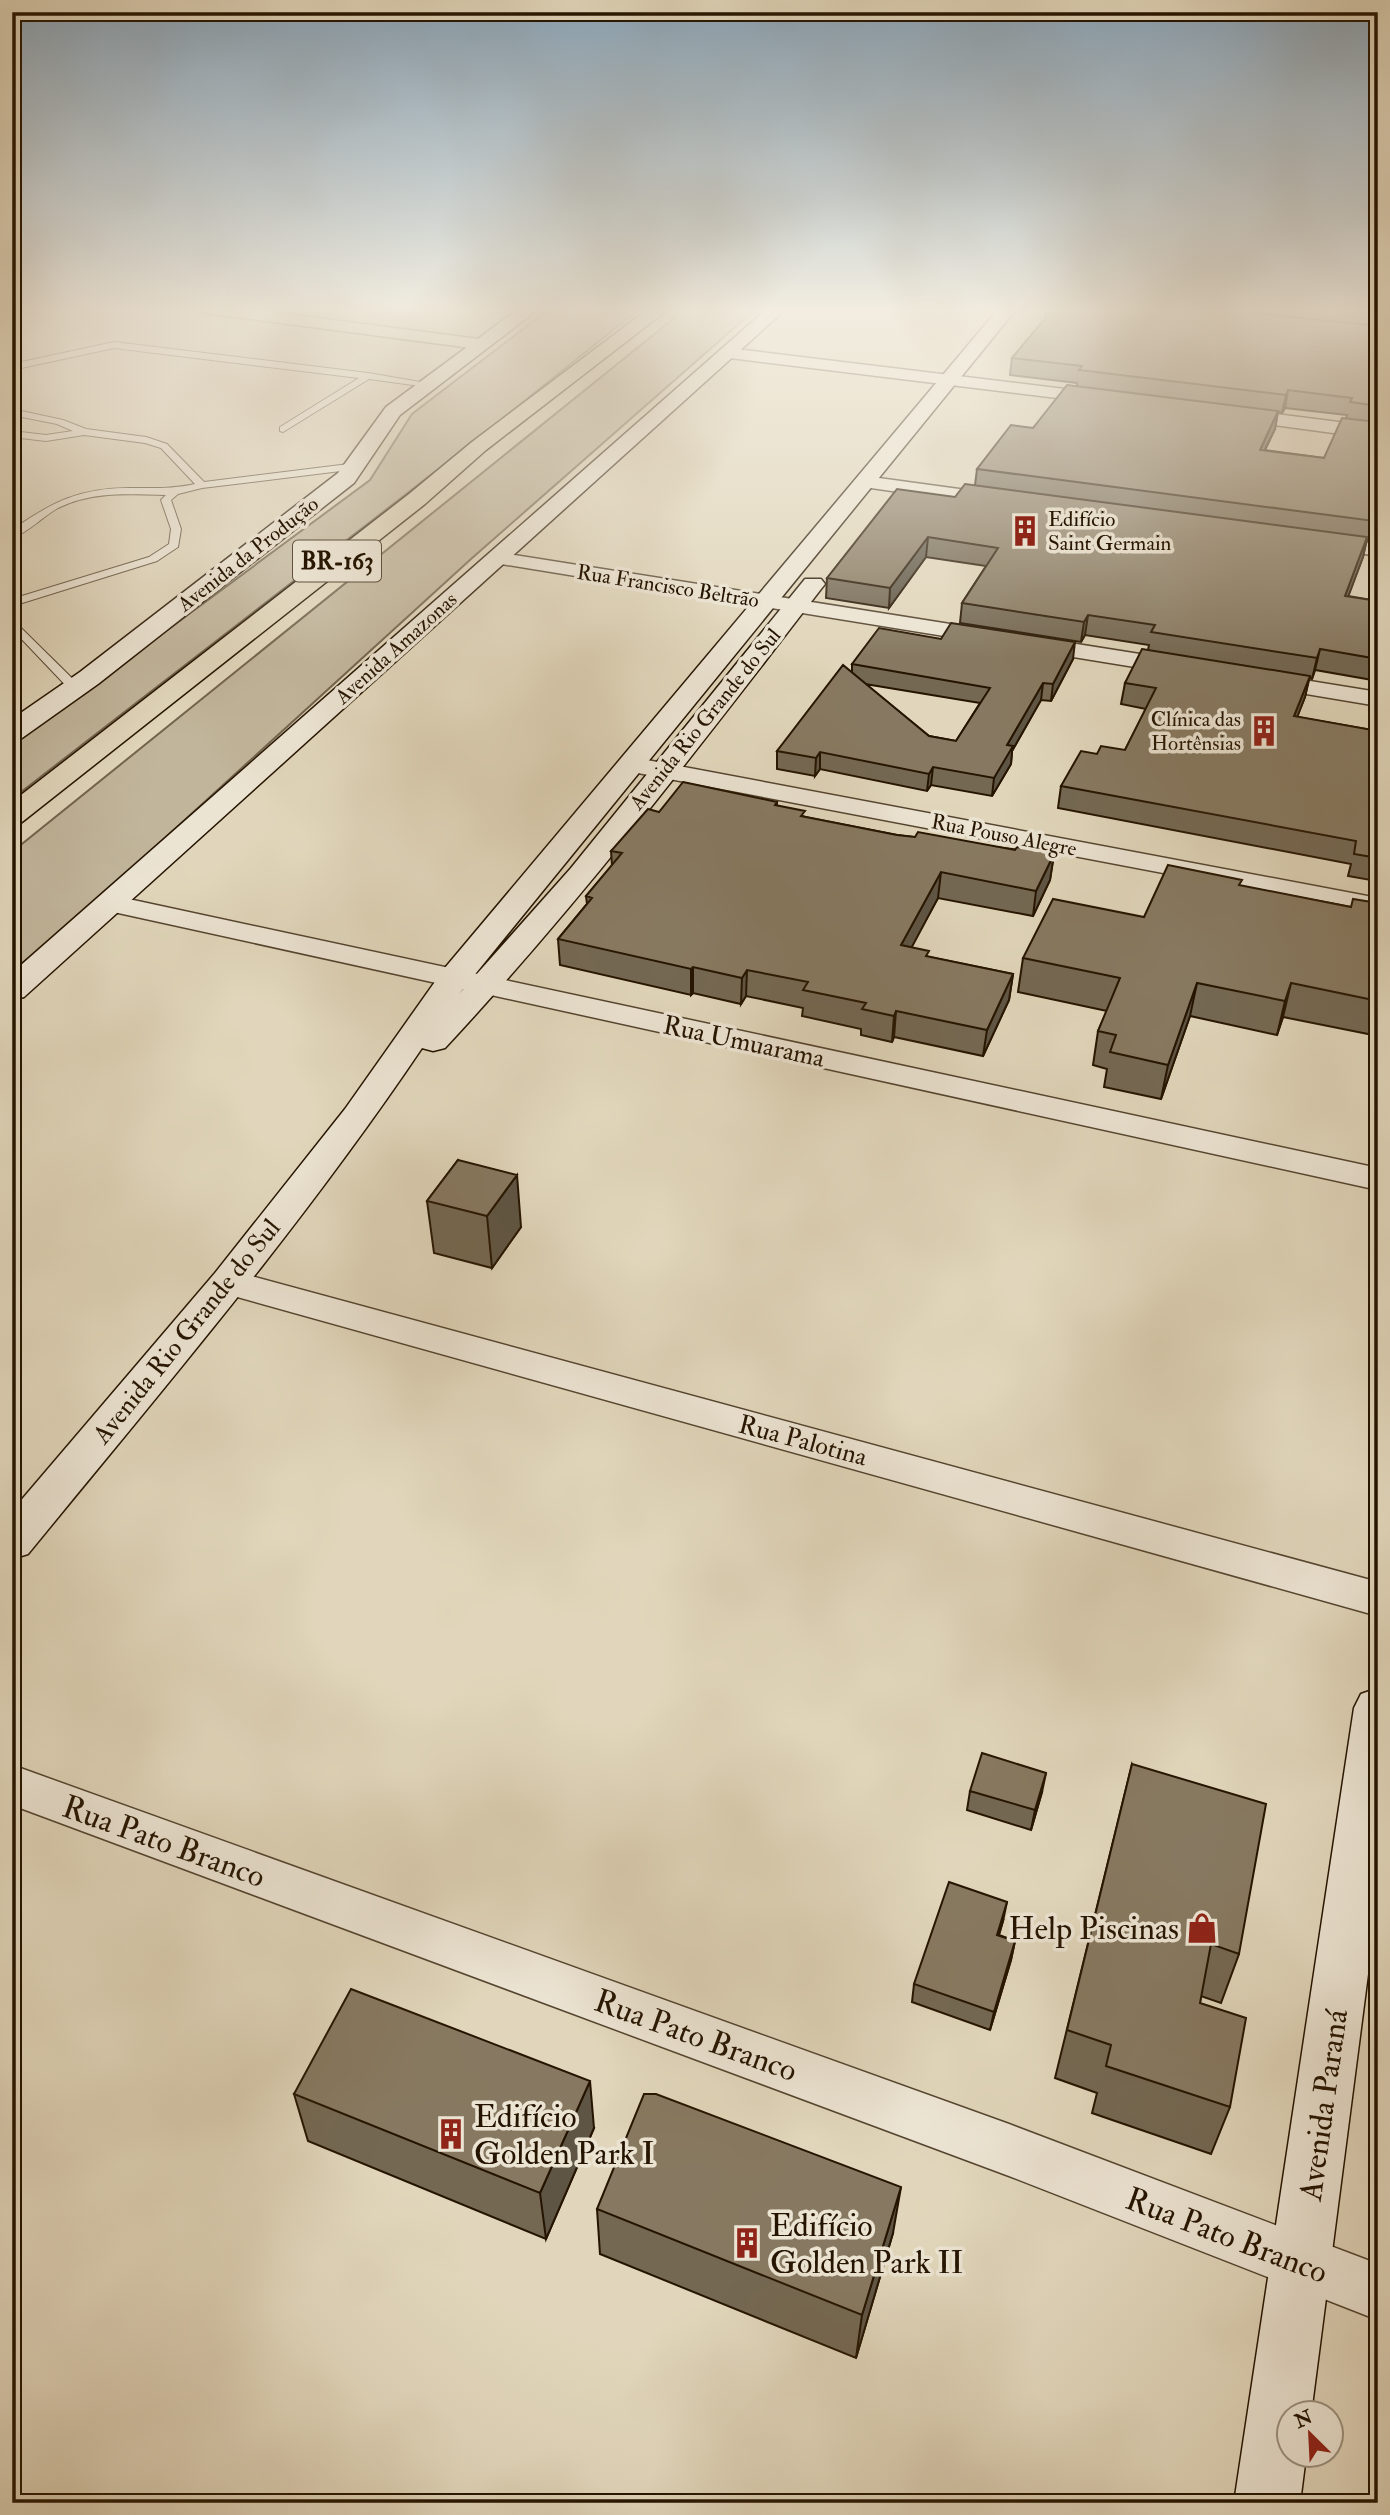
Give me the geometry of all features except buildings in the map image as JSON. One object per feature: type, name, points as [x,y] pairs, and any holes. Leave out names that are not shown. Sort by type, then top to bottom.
[{"type":"highway","name":"BR-163","points":[[12,816],[417,499],[507,424]]},
{"type":"street","name":"Avenida da Produção","points":[[12,732],[75,688],[346,478],[384,424]]},
{"type":"street","name":"Avenida Amazonas","points":[[12,990],[647,424]]},
{"type":"street","name":"Avenida Rio Grande do Sul","points":[[12,1542],[229,1282],[358,1117],[455,976],[912,424]]},
{"type":"street","points":[[874,508],[941,424]]},
{"type":"street","points":[[1308,424],[1378,433]]},
{"type":"street","points":[[864,482],[1026,504]]},
{"type":"street","points":[[1297,539],[1378,550]]},
{"type":"street","name":"Rua Francisco Beltrão","points":[[496,558],[1202,671]]},
{"type":"street","name":"Avenida Rio Grande do Sul","points":[[358,1117],[488,985],[666,771],[830,562]]},
{"type":"street","points":[[1242,677],[1378,699]]},
{"type":"street","name":"Rua Pouso Alegre","points":[[631,765],[1378,906]]},
{"type":"street","name":"Rua Umuarama","points":[[110,903],[1378,1179]]},
{"type":"street","name":"Rua Palotina","points":[[229,1282],[1378,1599]]},
{"type":"street","name":"Avenida Paraná","points":[[1267,2503],[1378,1708]]},
{"type":"street","name":"Rua Pato Branco","points":[[12,1786],[1010,2150],[1378,2292]]},
{"type":"lane","points":[[66,424],[85,432],[146,440],[164,446],[202,485]]},
{"type":"lane","points":[[283,429],[290,424]]},
{"type":"lane","points":[[12,435],[46,438],[85,432]]},
{"type":"lane","points":[[12,535],[59,504],[89,495],[125,490],[174,492],[202,485],[357,466]]},
{"type":"lane","points":[[12,608],[15,602],[153,559],[174,545],[176,529],[166,500],[174,492]]},
{"type":"lane","points":[[12,622],[75,688]]},
{"type":"shaded area","points":[[405,424],[495,424],[12,799],[12,745],[370,480]]},
{"type":"shaded area","points":[[542,424],[624,424],[471,559],[12,974],[12,852]]},
{"type":"place","name":"Edifício Saint Germain","points":[[1025,531]]},
{"type":"place","name":"Clínica das Hortênsias","points":[[1264,731]]},
{"type":"place","name":"Help Piscinas","points":[[1202,1928]]},
{"type":"place","name":"Edifício Golden Park I","points":[[451,2134]]},
{"type":"place","name":"Edifício Golden Park II","points":[[747,2243]]}]
